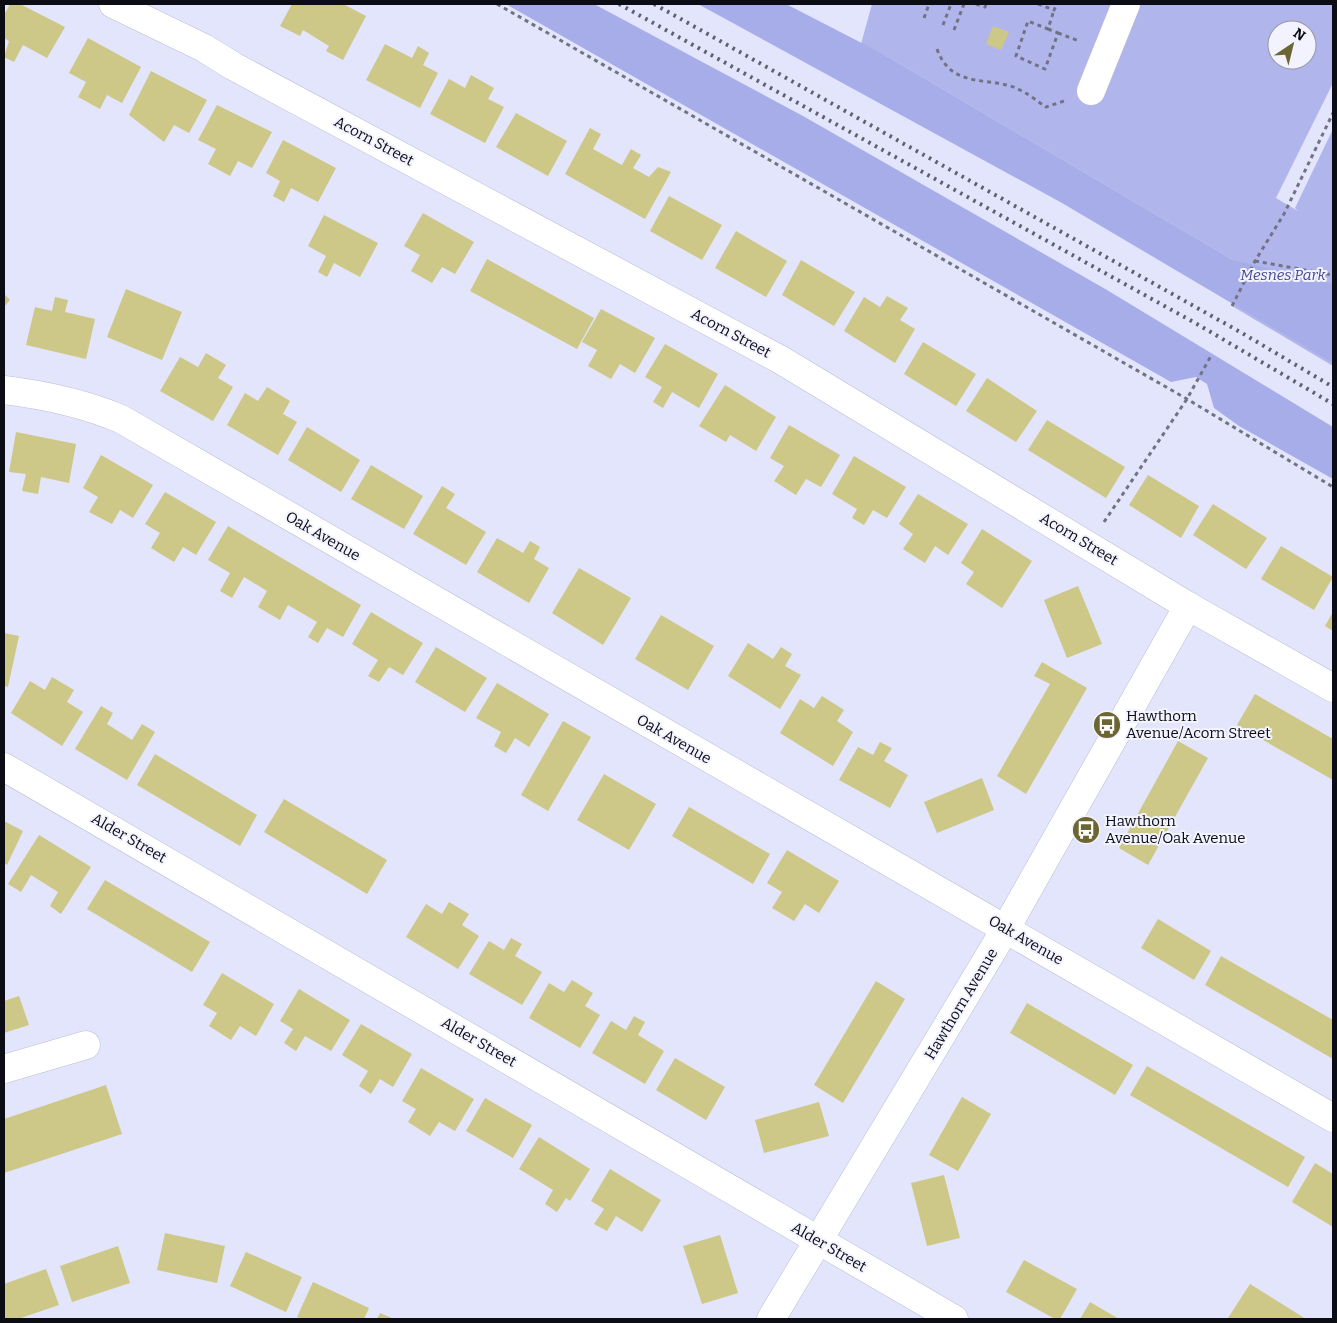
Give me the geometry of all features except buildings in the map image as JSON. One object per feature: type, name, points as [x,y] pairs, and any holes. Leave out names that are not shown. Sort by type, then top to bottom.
[{"type":"street","name":"Acorn Street","points":[[113,4],[204,48],[242,71],[781,360],[1188,606],[1333,688]]},
{"type":"street","points":[[1091,92],[1126,4]]},
{"type":"street","name":"Oak Avenue","points":[[4,390],[50,396],[78,403],[121,419],[1333,1118]]},
{"type":"street","name":"Hawthorn Avenue","points":[[771,1319],[1006,928],[1188,606]]},
{"type":"street","name":"Alder Street","points":[[4,766],[954,1319]]},
{"type":"street","points":[[4,1069],[86,1045]]},
{"type":"path","points":[[497,4],[1187,399],[1333,487]]},
{"type":"path","points":[[924,18],[929,4]]},
{"type":"path","points":[[943,25],[951,4]]},
{"type":"path","points":[[954,30],[964,4]]},
{"type":"path","points":[[976,4],[985,8],[986,4]]},
{"type":"path","points":[[1038,4],[1054,10]]},
{"type":"path","points":[[1048,29],[1057,4]]},
{"type":"path","points":[[1028,21],[1048,29],[1058,33],[1045,69],[1016,56],[1028,21]]},
{"type":"path","points":[[937,49],[941,61],[949,68],[974,81],[1006,85],[1020,90],[1046,108],[1091,92]]},
{"type":"path","points":[[1232,306],[1255,261],[1284,214],[1333,113]]},
{"type":"path","points":[[1255,261],[1333,276]]},
{"type":"path","points":[[1088,545],[1187,399],[1212,354]]},
{"type":"green space","points":[[506,4],[594,4],[803,116],[1107,290],[1333,427],[1333,479],[1239,426],[1214,408],[1207,384],[1196,377],[1171,382]]},
{"type":"green space","name":"Mesnes Park","points":[[698,4],[786,4],[883,54],[1233,260],[1333,284],[1333,363],[1062,203]]},
{"type":"green space","name":"Mesnes Park","points":[[872,4],[1333,4],[1333,83],[1276,198],[1298,211],[1295,208],[1333,129],[1333,366],[1232,306],[1233,260],[883,54],[861,44]]},
{"type":"railway","points":[[619,4],[1197,324],[1333,404]]},
{"type":"railway","points":[[654,4],[1242,333],[1333,387]]},
{"type":"place","name":"Hawthorn Avenue/Acorn Street","points":[[1107,725]]},
{"type":"place","name":"Hawthorn Avenue/Oak Avenue","points":[[1086,830]]}]
